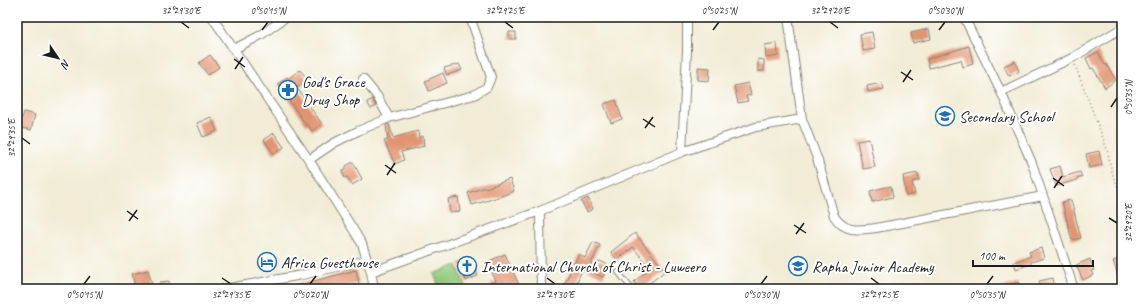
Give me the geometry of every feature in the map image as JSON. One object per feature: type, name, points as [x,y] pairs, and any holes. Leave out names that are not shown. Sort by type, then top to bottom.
[{"type":"street","points":[[212,17],[310,160],[355,232],[362,244],[371,272],[374,289]]},
{"type":"street","points":[[234,49],[260,35],[286,17]]},
{"type":"street","points":[[310,160],[340,140],[389,118],[474,95],[487,87],[491,77],[470,17]]},
{"type":"street","points":[[682,152],[687,51],[687,17]]},
{"type":"street","points":[[788,17],[802,119],[817,158],[834,216],[843,226],[850,229],[876,228],[1044,196]]},
{"type":"street","points":[[964,17],[1001,92],[1032,163],[1074,289]]},
{"type":"street","points":[[1001,92],[1072,58],[1122,28]]},
{"type":"street","points":[[363,79],[377,96],[389,118]]},
{"type":"street","points":[[371,272],[540,211],[682,152],[756,127],[802,119]]},
{"type":"street","points":[[540,211],[541,289]]},
{"type":"street","points":[[223,289],[302,275],[367,260]]},
{"type":"lane","points":[[618,272],[632,289]]},
{"type":"path","points":[[1072,58],[1081,77],[1107,149],[1113,176],[1122,196]]},
{"type":"green space","points":[[457,265],[467,289],[440,289],[434,274]]},
{"type":"building","points":[[929,29],[931,39],[913,43],[911,33]]},
{"type":"building","points":[[509,32],[516,32],[516,39],[509,39]]},
{"type":"building","points":[[872,32],[875,49],[863,51],[860,34]]},
{"type":"building","points":[[777,43],[778,56],[766,58],[765,45]]},
{"type":"building","points":[[969,46],[973,64],[963,67],[961,60],[929,68],[927,59]]},
{"type":"building","points":[[1098,52],[1116,80],[1105,88],[1093,68],[1091,69],[1086,58]]},
{"type":"building","points":[[210,55],[219,67],[208,75],[199,63]]},
{"type":"building","points":[[758,59],[764,60],[764,71],[758,71]]},
{"type":"building","points":[[1015,61],[1019,72],[1009,76],[1004,66]]},
{"type":"building","points":[[459,64],[462,70],[447,75],[444,68]]},
{"type":"building","points":[[698,67],[710,68],[709,81],[698,80]]},
{"type":"building","points":[[300,70],[308,80],[297,88],[322,124],[312,131],[308,125],[306,125],[278,84]]},
{"type":"building","points":[[443,73],[447,83],[429,91],[425,81]]},
{"type":"building","points":[[748,83],[751,95],[746,96],[748,101],[738,103],[734,86]]},
{"type":"building","points":[[882,83],[884,89],[868,92],[867,86]]},
{"type":"building","points":[[373,99],[376,106],[371,109],[367,102]]},
{"type":"building","points":[[616,100],[622,119],[611,123],[604,104]]},
{"type":"building","points":[[24,112],[35,115],[31,130],[19,127]]},
{"type":"building","points":[[211,117],[217,131],[203,137],[197,123]]},
{"type":"building","points":[[389,124],[393,138],[418,131],[419,138],[423,136],[424,146],[401,152],[404,160],[395,164],[384,141],[388,140],[386,125]]},
{"type":"building","points":[[274,133],[284,147],[274,154],[264,140]]},
{"type":"building","points":[[869,139],[875,167],[863,169],[857,141]]},
{"type":"building","points":[[1099,151],[1102,165],[1089,168],[1086,154]]},
{"type":"building","points":[[353,162],[362,179],[352,185],[347,177],[345,178],[342,172],[346,169],[346,166]]},
{"type":"building","points":[[1060,166],[1063,177],[1080,172],[1082,177],[1056,186],[1050,169]]},
{"type":"building","points":[[918,173],[919,180],[912,182],[915,194],[906,196],[903,176]]},
{"type":"building","points":[[510,179],[514,191],[472,205],[468,193]]},
{"type":"building","points":[[891,186],[893,197],[872,202],[870,191]]},
{"type":"building","points":[[458,197],[460,211],[450,213],[448,199]]},
{"type":"building","points":[[588,198],[593,209],[587,212],[581,201]]},
{"type":"building","points":[[1071,200],[1081,238],[1072,240],[1062,202]]},
{"type":"building","points":[[635,233],[665,271],[642,289],[639,289],[634,282],[650,268],[633,247],[617,260],[611,252]]},
{"type":"building","points":[[593,242],[600,245],[588,270],[600,261],[608,265],[603,277],[583,268],[574,289],[562,289],[579,254],[585,258]]},
{"type":"building","points":[[1041,248],[1044,258],[1016,269],[1014,262],[1031,256],[1029,252]]},
{"type":"building","points":[[505,254],[519,285],[510,289],[493,289],[490,283],[496,281],[487,262]]},
{"type":"building","points":[[471,258],[478,276],[466,281],[459,263]]},
{"type":"building","points":[[1122,258],[1122,284],[1121,284],[1113,261]]},
{"type":"building","points":[[1090,259],[1094,270],[1091,271],[1093,275],[1083,280],[1076,265]]},
{"type":"building","points":[[148,270],[152,284],[135,286],[132,274]]},
{"type":"building","points":[[356,270],[359,283],[336,289],[292,289],[291,287]]},
{"type":"building","points":[[1053,278],[1055,289],[1041,289],[1039,281]]},
{"type":"building","points":[[169,281],[170,289],[161,289],[160,282]]},
{"type":"building","points":[[1018,282],[1020,289],[1000,289],[1000,288]]},
{"type":"place","name":"God's Grace Drug Shop","points":[[288,90]]},
{"type":"place","name":"Secondary School","points":[[945,116]]},
{"type":"place","name":"Africa Guesthouse","points":[[267,262]]},
{"type":"place","name":"International Church of Christ - Luweero","points":[[467,266]]},
{"type":"place","name":"Rapha Junior Academy","points":[[798,266]]}]
